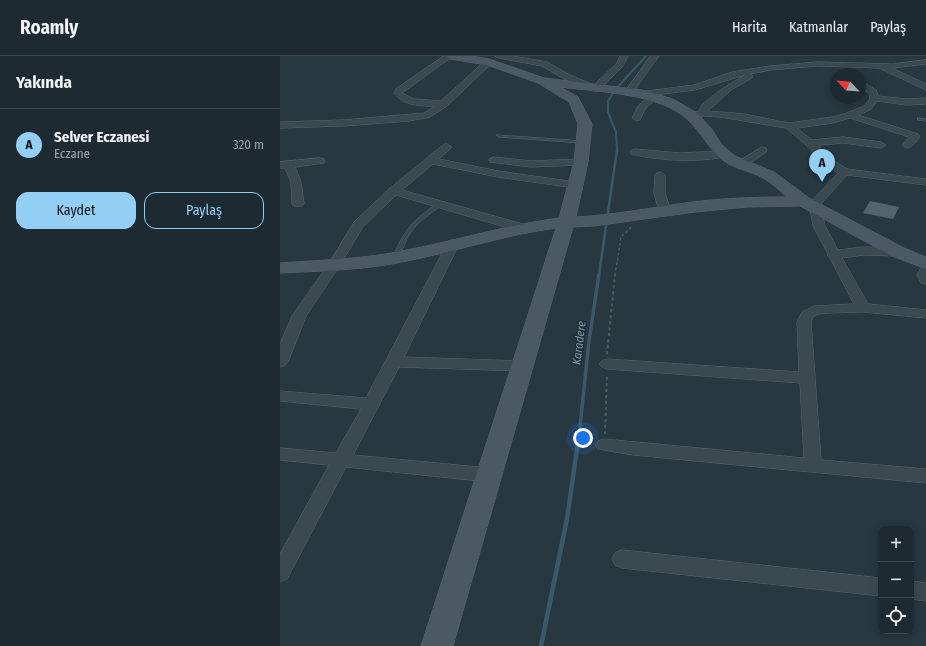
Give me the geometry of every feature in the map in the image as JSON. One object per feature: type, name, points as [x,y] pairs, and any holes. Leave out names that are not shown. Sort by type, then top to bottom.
[{"type":"street","points":[[444,104],[411,101],[403,98],[398,93],[449,56],[544,67],[598,89]]},
{"type":"street","points":[[499,56],[522,57],[598,89],[636,94],[669,102],[698,115],[744,117],[789,126],[833,120],[868,108],[874,98],[873,92],[866,87]]},
{"type":"street","points":[[598,89],[620,64],[624,56]]},
{"type":"street","points":[[637,118],[641,108],[636,94],[655,56]]},
{"type":"street","points":[[280,125],[344,123],[409,118],[426,115],[444,104],[486,60]]},
{"type":"street","points":[[636,94],[694,87],[735,74],[772,66],[808,69],[830,74],[839,68],[854,62]]},
{"type":"street","points":[[787,67],[854,62],[880,65],[926,62]]},
{"type":"street","points":[[880,65],[926,87]]},
{"type":"street","points":[[698,115],[710,101],[728,88],[744,78],[772,66]]},
{"type":"street","points":[[437,646],[566,222],[582,152],[585,124],[574,100],[544,67]]},
{"type":"street","points":[[874,98],[906,102],[926,101]]},
{"type":"street","points":[[698,115],[717,148],[730,159],[769,175],[810,205],[898,252],[926,264]]},
{"type":"street","points":[[849,115],[915,136],[910,141],[926,141]]},
{"type":"street","points":[[789,126],[816,148],[819,156],[844,172],[926,182]]},
{"type":"street","points":[[810,143],[843,140],[881,146]]},
{"type":"street","points":[[280,362],[299,316],[334,265],[358,226],[393,191],[447,147]]},
{"type":"street","points":[[742,164],[762,150]]},
{"type":"street","points":[[494,160],[531,164],[582,152]]},
{"type":"street","points":[[635,152],[699,158],[724,154]]},
{"type":"street","points":[[431,160],[498,174],[575,185]]},
{"type":"street","points":[[298,204],[296,182],[284,164],[320,161]]},
{"type":"street","points":[[280,268],[334,265],[396,257],[522,228],[566,222],[594,221],[746,202],[810,205],[844,172]]},
{"type":"street","points":[[660,175],[658,188],[660,199],[665,211]]},
{"type":"street","points":[[393,191],[522,228]]},
{"type":"street","points":[[810,205],[833,255],[863,308]]},
{"type":"street","points":[[280,573],[372,404],[453,244]]},
{"type":"street","points":[[833,255],[863,251],[898,252]]},
{"type":"street","points":[[926,271],[924,275],[926,280]]},
{"type":"street","points":[[813,466],[804,322],[807,315],[814,310],[863,308],[926,314]]},
{"type":"street","points":[[394,362],[522,366]]},
{"type":"street","points":[[607,364],[808,378]]},
{"type":"street","points":[[280,396],[372,404]]},
{"type":"street","points":[[604,445],[641,450],[926,476]]},
{"type":"street","points":[[280,454],[489,475]]},
{"type":"street","points":[[622,559],[878,587]]},
{"type":"street","points":[[914,590],[926,592]]},
{"type":"lane","points":[[920,119],[926,120]]},
{"type":"lane","points":[[499,136],[582,152]]},
{"type":"lane","points":[[396,257],[408,230],[414,223],[440,204]]},
{"type":"path","points":[[604,445],[608,333],[619,244],[621,237],[638,223],[640,215]]},
{"type":"building","points":[[870,201],[899,207],[893,219],[863,213]]},
{"type":"waterway","name":"Karadere","points":[[617,150],[616,132],[608,112],[608,101],[615,90],[646,56]]},
{"type":"waterway","name":"Karadere","points":[[599,275],[617,150]]},
{"type":"waterway","name":"Karadere","points":[[579,436],[589,341],[599,274]]},
{"type":"waterway","name":"Karadere","points":[[541,646],[567,519],[579,435]]},
{"type":"place","name":"Selver Eczanesi","points":[[822,182]]}]
